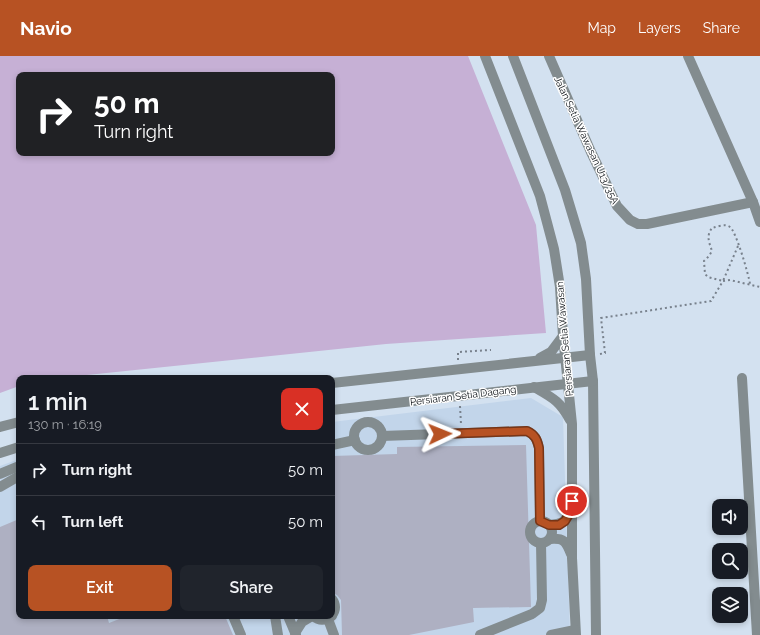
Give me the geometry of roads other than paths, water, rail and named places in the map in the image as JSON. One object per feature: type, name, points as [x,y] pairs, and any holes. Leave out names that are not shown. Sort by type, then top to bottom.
[{"type":"street","name":"Persiaran Setia Wawasan","points":[[485,56],[540,196],[554,249],[560,287],[563,336],[572,424],[572,558],[576,633]]},
{"type":"street","points":[[513,56],[565,190],[581,243],[586,279],[590,355],[593,381],[596,635]]},
{"type":"street","name":"Jalan Setia Wawasan U13/35A","points":[[550,56],[591,152],[617,206],[630,220],[638,224],[647,224],[753,202]]},
{"type":"street","points":[[688,56],[753,202],[760,222]]},
{"type":"street","points":[[535,361],[551,352],[563,336]]},
{"type":"street","points":[[335,383],[590,355]]},
{"type":"street","points":[[742,378],[757,635]]},
{"type":"street","name":"Persiaran Setia Dagang","points":[[335,410],[593,381]]},
{"type":"street","points":[[534,387],[552,397],[563,406],[572,424]]},
{"type":"street","points":[[0,427],[16,423]]},
{"type":"street","points":[[361,424],[375,424],[381,431],[382,436],[380,444],[369,450],[360,448],[355,440],[355,431],[361,424]]},
{"type":"street","points":[[382,436],[527,431],[533,434],[537,440],[539,448],[545,523],[552,532],[546,541],[542,600],[540,608],[532,614],[480,635]]},
{"type":"street","points":[[335,444],[355,440]]},
{"type":"street","points":[[0,453],[16,447]]},
{"type":"street","points":[[0,474],[16,467]]},
{"type":"street","points":[[0,487],[16,478]]},
{"type":"street","points":[[572,501],[565,521],[559,525],[545,523],[534,524],[530,531],[532,538],[537,542],[559,538],[564,540],[572,558]]},
{"type":"street","points":[[235,619],[241,635]]},
{"type":"street","points":[[276,619],[278,635]]},
{"type":"street","points":[[289,619],[295,634]]},
{"type":"street","points":[[295,634],[302,622],[308,619]]},
{"type":"street","points":[[330,619],[334,635]]},
{"type":"street","points":[[552,635],[576,633]]}]
